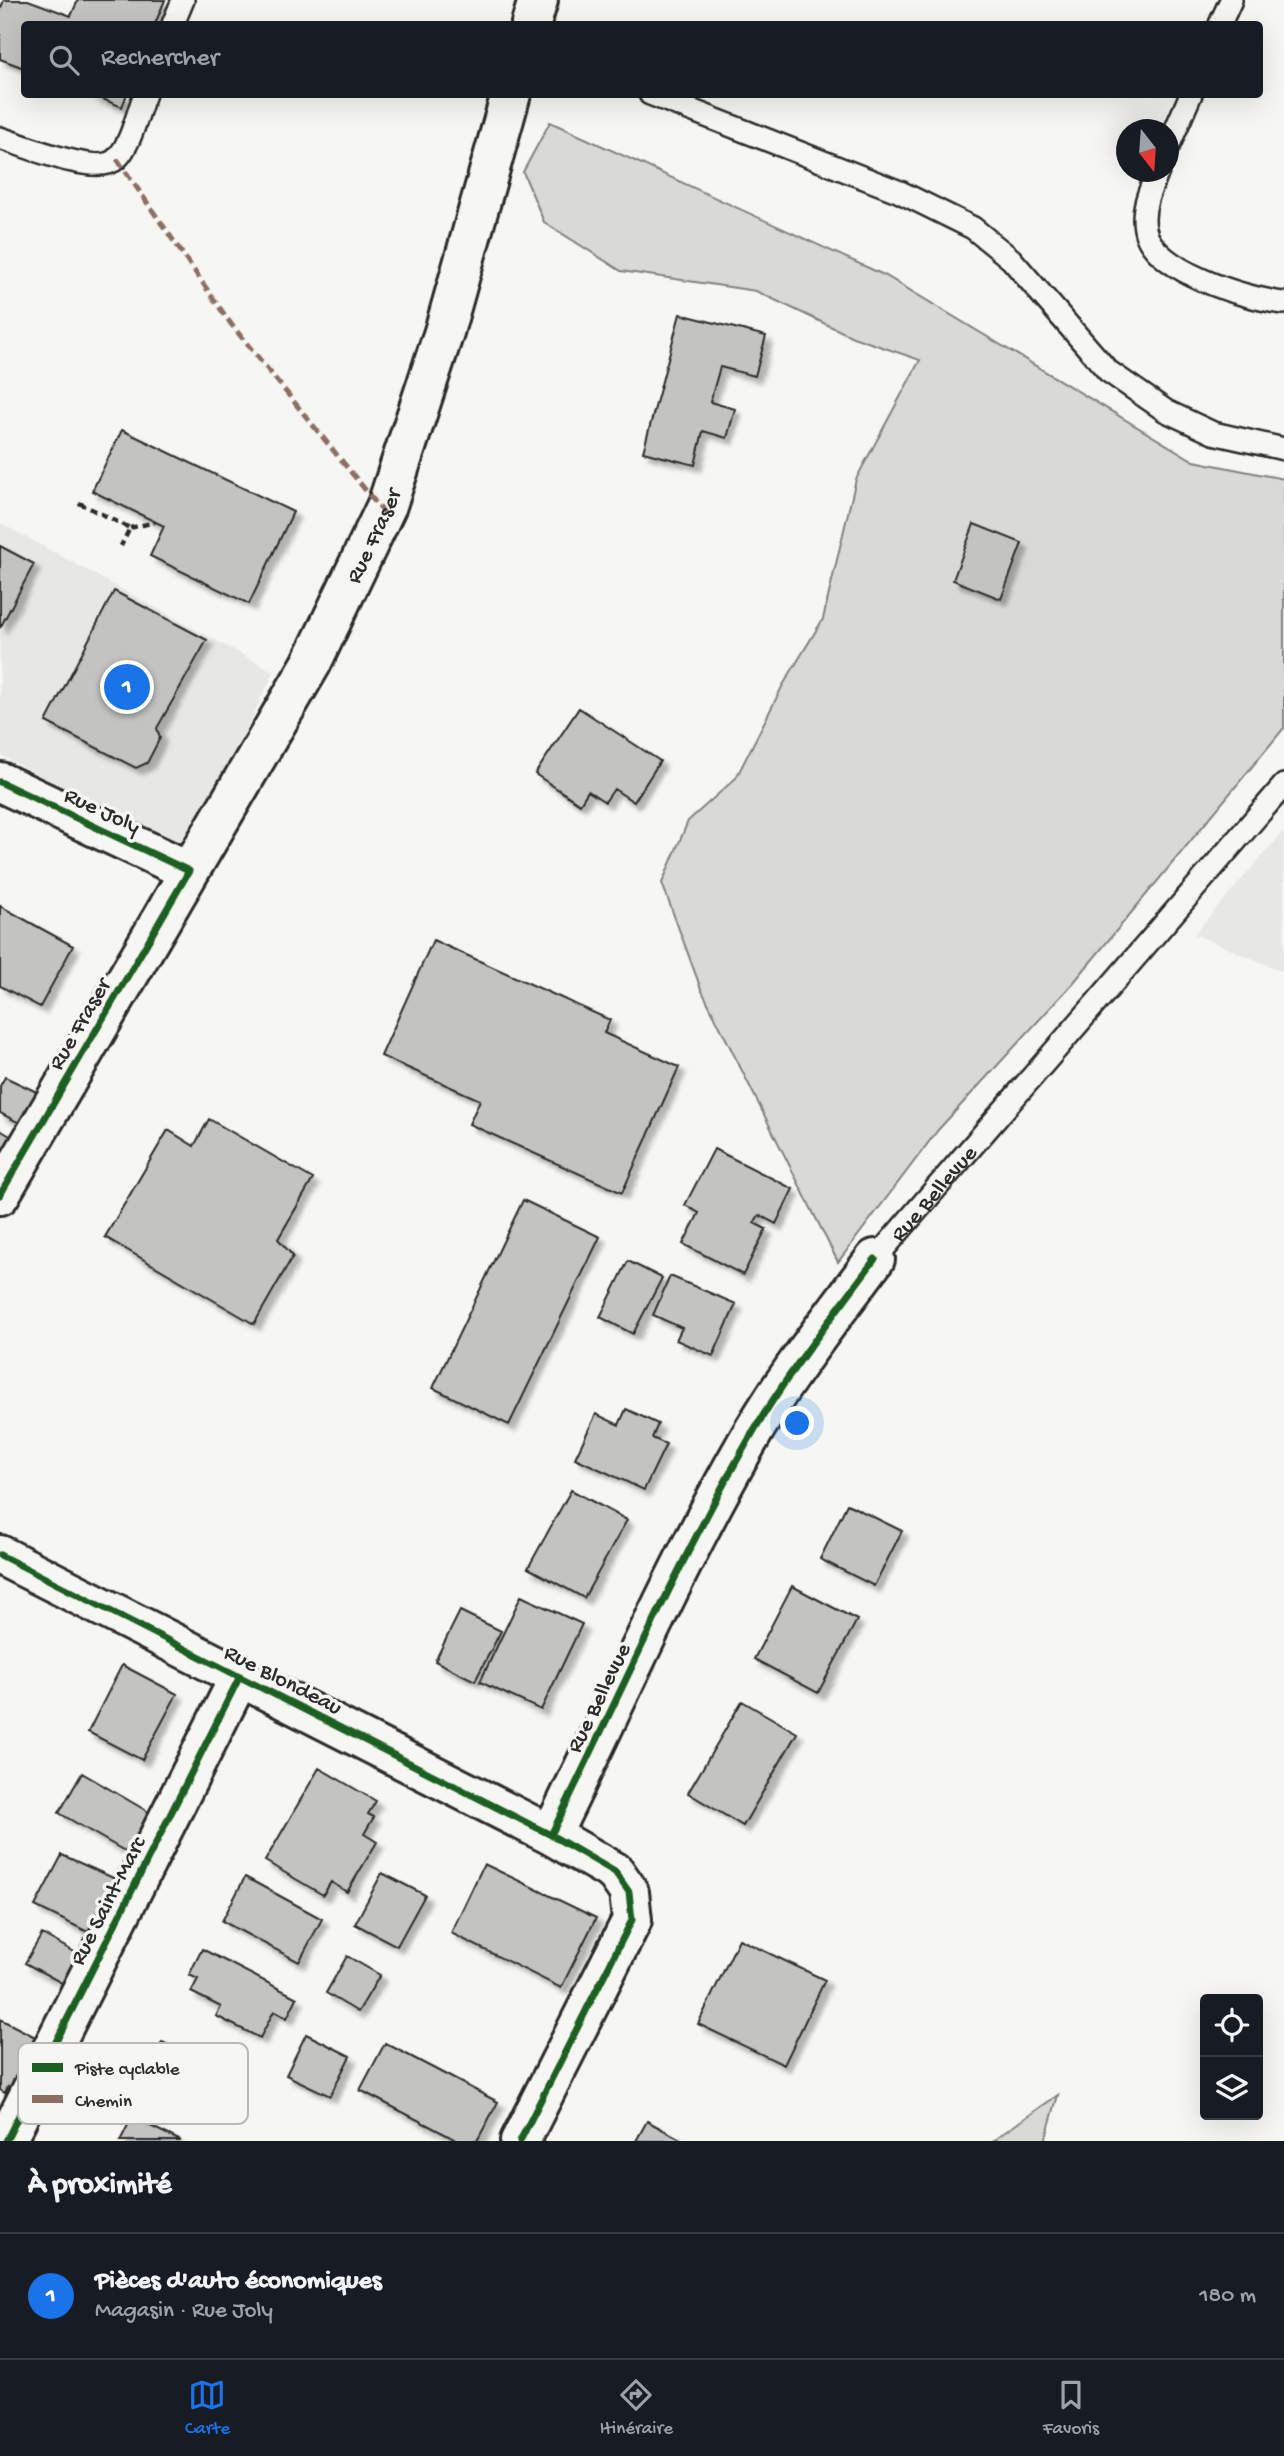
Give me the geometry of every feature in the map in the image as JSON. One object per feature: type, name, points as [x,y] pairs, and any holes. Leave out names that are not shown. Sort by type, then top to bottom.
[{"type":"street","points":[[532,21],[538,0]]},
{"type":"street","name":"Rue Fraser","points":[[0,1195],[311,664],[387,505],[444,332],[510,98]]},
{"type":"street","name":"Rue Joly","points":[[0,782],[189,871]]},
{"type":"street","name":"Rue Bellevue","points":[[551,1835],[698,1531],[746,1444],[792,1373],[875,1259]]},
{"type":"street","name":"Rue Blondeau","points":[[0,1555],[551,1835]]},
{"type":"street","name":"Rue Saint-Marc","points":[[55,2043],[240,1676]]},
{"type":"street","points":[[520,2141],[632,1920],[629,1892],[615,1872],[551,1835]]},
{"type":"street","name":"Rue Saint-Marc","points":[[6,2141],[18,2117]]},
{"type":"lane","points":[[174,21],[183,0]]},
{"type":"lane","points":[[1221,21],[1231,0]]},
{"type":"lane","points":[[0,138],[91,166],[110,164],[122,152],[143,98]]},
{"type":"lane","points":[[660,98],[901,191],[973,228],[1010,259],[1108,372],[1166,411],[1213,433],[1284,449]]},
{"type":"lane","points":[[1179,122],[1189,98]]},
{"type":"lane","points":[[1155,182],[1144,215],[1144,228],[1154,248],[1184,270],[1208,282],[1249,296],[1284,303]]},
{"type":"lane","name":"Rue Bellevue","points":[[875,1259],[975,1147],[1284,785]]},
{"type":"path","points":[[79,503],[130,528],[155,522]]},
{"type":"path","points":[[121,546],[130,528]]},
{"type":"shaded area","points":[[550,122],[886,276],[1194,461],[1284,479],[1284,728],[1074,982],[938,1130],[838,1262],[701,989],[662,883],[688,821],[736,778],[783,685],[823,619],[856,479],[920,360],[853,337],[756,291],[621,271],[544,222],[523,172]]},
{"type":"shaded area","points":[[0,523],[274,672],[248,726],[179,848],[0,755]]},
{"type":"shaded area","points":[[1284,831],[1284,972],[1194,934]]},
{"type":"shaded area","points":[[1058,2095],[1045,2141],[994,2141],[998,2137]]},
{"type":"building","points":[[4,0],[28,0],[71,16],[78,0],[165,0],[156,21],[21,21],[21,67],[0,59],[0,10]]},
{"type":"building","points":[[100,98],[125,98],[122,107]]},
{"type":"building","points":[[680,314],[766,336],[755,376],[720,367],[710,402],[735,409],[727,438],[703,431],[695,465],[643,452]]},
{"type":"building","points":[[122,430],[293,512],[249,604],[150,556],[164,526],[92,491]]},
{"type":"building","points":[[974,524],[1022,543],[1001,599],[953,580]]},
{"type":"building","points":[[0,546],[34,564],[0,628]]},
{"type":"building","points":[[114,591],[207,640],[157,728],[160,738],[147,763],[136,768],[46,722]]},
{"type":"building","points":[[579,708],[660,761],[634,802],[614,789],[605,802],[588,791],[580,804],[535,774]]},
{"type":"building","points":[[0,906],[73,946],[40,1007],[0,986]]},
{"type":"building","points":[[433,940],[610,1020],[604,1033],[679,1067],[622,1193],[469,1124],[480,1100],[381,1056]]},
{"type":"building","points":[[5,1077],[41,1094],[25,1126],[0,1113],[0,1086]]},
{"type":"building","points":[[209,1119],[313,1179],[278,1239],[293,1256],[254,1324],[105,1237],[168,1130],[194,1146]]},
{"type":"building","points":[[0,1130],[22,1143],[0,1182]]},
{"type":"building","points":[[714,1149],[793,1189],[776,1224],[759,1215],[754,1223],[766,1229],[743,1275],[683,1244],[699,1213],[685,1205]]},
{"type":"building","points":[[523,1200],[600,1237],[509,1425],[433,1388]]},
{"type":"building","points":[[628,1261],[662,1278],[633,1334],[600,1317]]},
{"type":"building","points":[[670,1276],[736,1304],[713,1356],[676,1340],[682,1328],[653,1315]]},
{"type":"building","points":[[626,1409],[658,1424],[652,1438],[666,1444],[644,1490],[575,1458],[596,1414],[619,1425]]},
{"type":"building","points":[[571,1490],[627,1520],[584,1598],[528,1568]]},
{"type":"building","points":[[847,1504],[902,1531],[874,1586],[820,1559]]},
{"type":"building","points":[[792,1586],[857,1620],[818,1693],[754,1659]]},
{"type":"building","points":[[521,1596],[582,1624],[541,1710],[480,1682]]},
{"type":"building","points":[[460,1611],[501,1631],[475,1681],[435,1661]]},
{"type":"building","points":[[122,1665],[177,1694],[142,1760],[88,1732]]},
{"type":"building","points":[[742,1701],[797,1733],[743,1826],[688,1793]]},
{"type":"building","points":[[319,1768],[376,1801],[368,1814],[374,1817],[364,1834],[377,1842],[347,1892],[331,1882],[323,1895],[265,1861]]},
{"type":"building","points":[[82,1773],[152,1814],[128,1853],[59,1813]]},
{"type":"building","points":[[62,1855],[129,1885],[102,1939],[35,1906]]},
{"type":"building","points":[[484,1864],[596,1918],[561,1988],[451,1933]]},
{"type":"building","points":[[382,1873],[425,1895],[397,1946],[355,1924]]},
{"type":"building","points":[[245,1877],[322,1919],[299,1962],[222,1921]]},
{"type":"building","points":[[42,1934],[85,1958],[69,1987],[25,1963]]},
{"type":"building","points":[[739,1939],[825,1980],[784,2065],[698,2024]]},
{"type":"building","points":[[202,1949],[297,1998],[287,2018],[274,2011],[260,2038],[216,2016],[221,2007],[191,1992],[198,1979],[189,1975]]},
{"type":"building","points":[[347,1956],[380,1975],[358,2012],[326,1993]]},
{"type":"building","points":[[0,2019],[47,2043],[18,2043],[18,2091],[8,2086],[5,2093],[0,2090]]},
{"type":"building","points":[[306,2034],[350,2056],[330,2096],[286,2075]]},
{"type":"building","points":[[385,2043],[498,2102],[477,2141],[458,2141],[360,2090]]},
{"type":"building","points":[[647,2121],[684,2141],[636,2141]]},
{"type":"building","points":[[128,2124],[146,2124],[181,2141],[120,2141]]},
{"type":"marked path","points":[[117,159],[231,324],[384,513]]},
{"type":"cycle path","points":[[0,782],[189,871],[0,1195]]},
{"type":"cycle path","points":[[551,1835],[669,1590],[745,1446],[791,1374],[875,1259]]},
{"type":"cycle path","points":[[0,1555],[551,1835],[615,1872],[629,1892],[632,1920],[520,2141]]},
{"type":"cycle path","points":[[55,2043],[240,1676]]},
{"type":"cycle path","points":[[6,2141],[18,2117]]},
{"type":"place","name":"Pièces d'auto économiques","points":[[127,687]]}]
